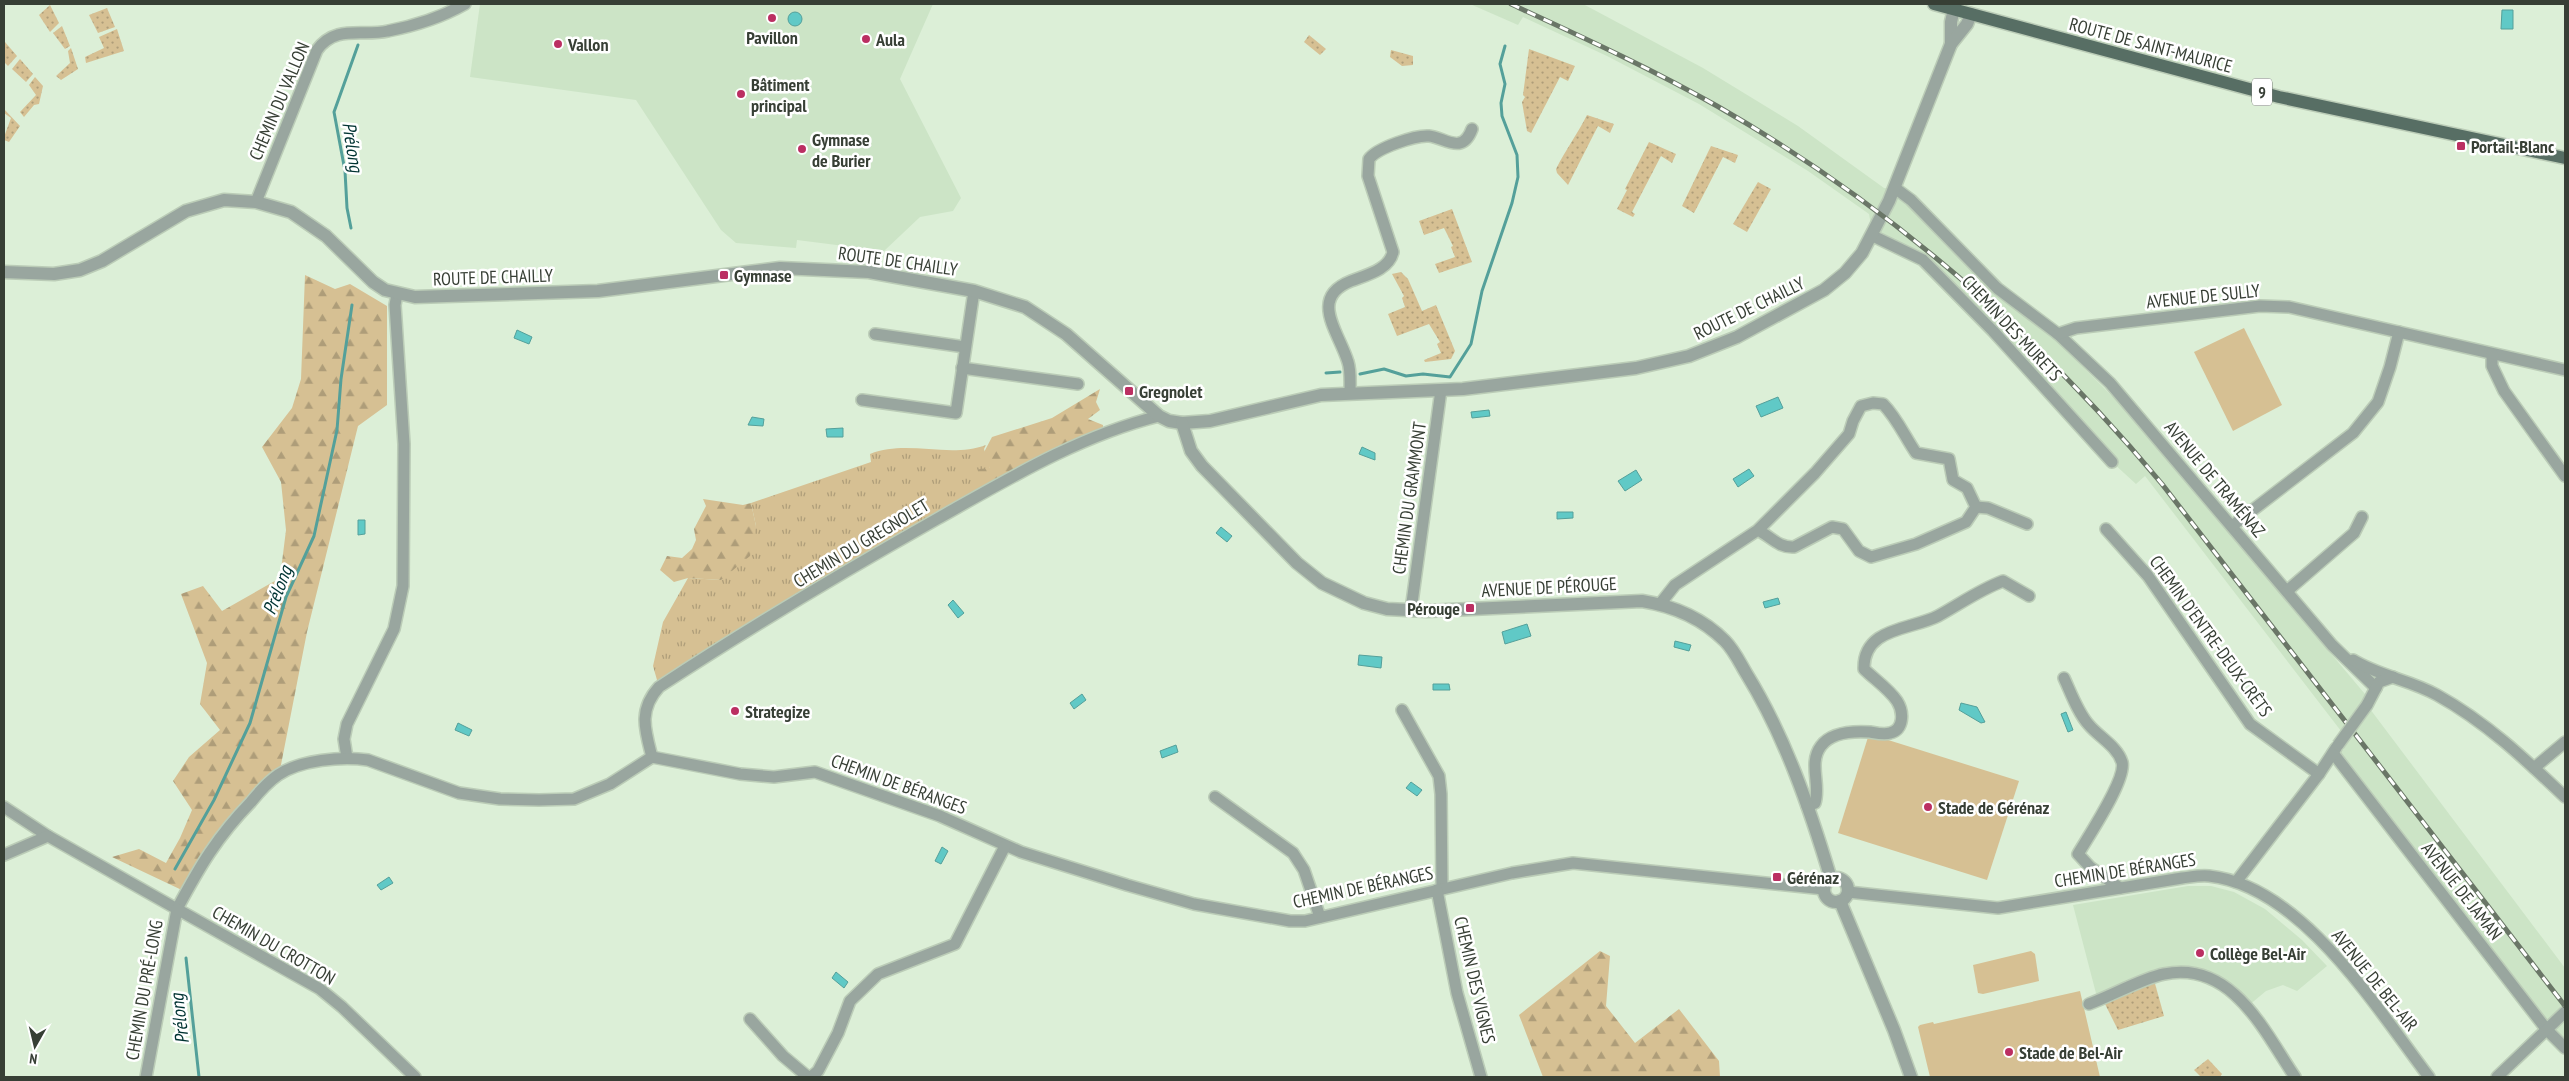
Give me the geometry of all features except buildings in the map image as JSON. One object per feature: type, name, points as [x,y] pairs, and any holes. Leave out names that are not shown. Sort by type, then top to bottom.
[{"type":"main road","name":"ROUTE DE SAINT-MAURICE","points":[[1934,4],[2311,104],[2565,158]]},
{"type":"street","name":"CHEMIN DU VALLON","points":[[256,202],[317,50],[322,43],[328,38],[343,32],[370,34],[389,31],[433,18],[465,4]]},
{"type":"street","name":"ROUTE DE CHAILLY","points":[[1951,44],[1951,22],[1954,9]]},
{"type":"street","name":"ROUTE DE CHAILLY","points":[[4,272],[54,274],[80,270],[102,262],[173,218],[199,206],[224,200],[256,202],[275,206],[310,223],[373,282],[385,290],[415,297],[598,291],[780,268],[869,272],[974,291],[1025,307],[1045,319],[1066,334],[1159,416],[1168,421],[1182,423],[1226,418],[1302,398],[1350,392],[1441,390],[1636,368],[1689,356],[1728,341],[1824,290],[1851,267],[1873,236],[1895,188],[1951,44],[1967,24],[1972,14]]},
{"type":"street","points":[[1350,392],[1349,363],[1328,312],[1328,300],[1337,287],[1387,265],[1393,252],[1368,176],[1369,159],[1377,152],[1416,136],[1434,136],[1446,143],[1460,142],[1466,138],[1472,129]]},
{"type":"street","points":[[1895,188],[1911,200],[1997,288],[2058,334]]},
{"type":"street","name":"CHEMIN DES MURETS","points":[[1873,236],[1924,260],[1993,331],[2112,462]]},
{"type":"street","points":[[862,400],[956,413],[974,291]]},
{"type":"street","points":[[347,758],[344,739],[347,724],[394,629],[404,579],[404,444],[396,305],[397,294]]},
{"type":"street","name":"AVENUE DE SULLY","points":[[2058,334],[2076,328],[2260,306],[2289,307],[2565,370]]},
{"type":"street","points":[[2232,526],[2353,433],[2378,402],[2399,332]]},
{"type":"street","points":[[875,334],[965,347]]},
{"type":"street","name":"AVENUE DE TRAMÉNAZ","points":[[2058,334],[2110,383],[2339,652],[2376,688]]},
{"type":"street","points":[[2492,354],[2492,366],[2504,391],[2565,476]]},
{"type":"street","points":[[962,368],[1078,384]]},
{"type":"street","name":"CHEMIN DU GRAMMONT","points":[[1411,610],[1441,390]]},
{"type":"street","points":[[1660,604],[1675,585],[1758,530],[1815,473],[1850,434],[1853,420],[1861,406],[1873,403],[1883,404],[1894,415],[1901,432],[1916,454],[1949,459],[1953,480],[1967,488],[1976,507]]},
{"type":"street","name":"CHEMIN DU GREGNOLET","points":[[652,757],[644,724],[644,714],[651,696],[659,687],[717,649],[877,553],[1051,455],[1159,416]]},
{"type":"street","name":"AVENUE DE PÉROUGE","points":[[1182,423],[1191,451],[1202,466],[1298,563],[1322,583],[1342,594],[1387,609],[1411,610],[1617,601],[1660,604],[1693,617],[1727,643],[1763,700],[1784,746],[1807,806],[1828,884]]},
{"type":"street","points":[[1976,507],[1988,508],[2027,524]]},
{"type":"street","points":[[1758,530],[1779,545],[1788,548],[1794,547],[1832,527],[1843,529],[1859,551],[1871,557],[1916,544],[1966,522],[1976,507]]},
{"type":"street","points":[[2287,591],[2354,533],[2362,517]]},
{"type":"street","name":"CHEMIN D'ENTRE-DEUX-CRÊTS","points":[[2106,529],[2148,576],[2250,724],[2319,774]]},
{"type":"street","points":[[1807,806],[1815,802],[1817,797],[1818,791],[1814,773],[1820,746],[1833,735],[1862,731],[1889,734],[1896,730],[1901,722],[1902,714],[1897,701],[1864,669],[1864,658],[1873,644],[1889,631],[1937,616],[1985,588],[2003,581],[2028,596]]},
{"type":"street","name":"AVENUE DE TRAMÉNAZ","points":[[2339,652],[2356,662],[2436,694],[2467,712],[2534,768],[2565,797]]},
{"type":"street","points":[[2236,882],[2319,774],[2367,705],[2376,688],[2384,679],[2393,677]]},
{"type":"street","points":[[2064,678],[2088,724],[2109,744],[2122,762],[2122,772],[2107,805],[2078,854],[2090,867],[2120,888]]},
{"type":"street","name":"CHEMIN DES VIGNES","points":[[1402,710],[1439,776],[1441,794],[1439,890],[1457,992],[1481,1077]]},
{"type":"street","points":[[2534,768],[2565,742]]},
{"type":"street","name":"AVENUE DE JAMAN","points":[[2336,749],[2565,1048]]},
{"type":"street","points":[[4,807],[48,836],[177,909],[208,852],[228,826],[264,788],[279,775],[294,768],[347,758],[368,760],[459,793],[500,799],[574,799],[610,784],[652,757]]},
{"type":"street","name":"CHEMIN DE BÉRANGES","points":[[652,757],[749,774],[774,776],[815,772],[940,816],[1005,846],[1127,885],[1194,904],[1290,921],[1306,921],[1512,873],[1573,864],[1828,884]]},
{"type":"street","points":[[1215,797],[1293,853],[1304,870],[1320,917]]},
{"type":"street","points":[[4,856],[48,836]]},
{"type":"street","points":[[750,1019],[783,1056],[810,1077],[818,1071],[838,1033],[850,1001],[878,974],[955,944],[1005,846]]},
{"type":"street","name":"CHEMIN DE BÉRANGES","points":[[1844,897],[1998,908],[2208,875],[2236,882]]},
{"type":"street","points":[[1844,897],[1828,899],[1828,884],[1838,878],[1845,882],[1844,897],[1911,1077]]},
{"type":"street","name":"AVENUE DE BEL-AIR","points":[[2236,882],[2291,913],[2330,948],[2429,1077]]},
{"type":"street","name":"CHEMIN DU PRÉ-LONG","points":[[146,1077],[177,909]]},
{"type":"street","name":"CHEMIN DU CROTTON","points":[[177,909],[320,989],[342,1007],[415,1077]]},
{"type":"street","points":[[2090,1004],[2164,974],[2194,973],[2210,977],[2223,985],[2248,1006],[2295,1077]]},
{"type":"street","points":[[2497,1077],[2565,1012]]},
{"type":"shaded area","name":"Gymnase de Burier","points":[[480,4],[933,4],[900,79],[961,198],[953,211],[920,217],[884,251],[797,240],[796,248],[736,243],[721,230],[636,100],[470,77]]},
{"type":"shaded area","points":[[1470,4],[1583,4],[1703,68],[1798,126],[1884,188],[1895,188],[1950,242],[2081,355],[2076,360],[2125,409],[2370,700],[2367,705],[2565,968],[2565,1048],[2333,753],[2338,745],[2341,731],[2145,476],[2136,484],[2112,462],[1923,260],[1873,236],[1869,214],[1808,171],[1699,104],[1607,56],[1523,17],[1518,25]]},
{"type":"shaded area","name":"Collège Bel-Air","points":[[2188,886],[2211,886],[2234,892],[2265,909],[2302,940],[2327,966],[2297,991],[2283,985],[2266,991],[2248,1006],[2223,985],[2164,974],[2098,1001],[2073,905]]},
{"type":"green space","points":[[50,5],[59,23],[50,32],[39,15]]},
{"type":"green space","points":[[107,8],[115,27],[98,33],[89,15]]},
{"type":"green space","points":[[62,26],[70,46],[65,49],[53,33]]},
{"type":"green space","points":[[117,29],[124,51],[86,63],[85,57],[104,48],[99,37]]},
{"type":"green space","points":[[1309,35],[1326,49],[1320,55],[1304,42]]},
{"type":"green space","points":[[5,42],[17,56],[8,66],[4,62]]},
{"type":"green space","points":[[71,48],[78,69],[61,80],[56,76],[70,63],[68,51]]},
{"type":"green space","points":[[1529,49],[1575,66],[1568,81],[1560,77],[1531,133],[1527,131],[1522,102],[1525,97],[1523,95]]},
{"type":"green space","points":[[1391,50],[1413,56],[1413,65],[1402,66],[1390,57]]},
{"type":"green space","points":[[20,59],[33,74],[26,82],[12,69]]},
{"type":"green space","points":[[35,77],[43,86],[39,104],[34,105],[24,117],[20,112],[36,95],[29,85]]},
{"type":"green space","points":[[4,109],[20,126],[9,142],[4,140],[4,137],[11,118],[4,113]]},
{"type":"green space","points":[[1587,115],[1614,124],[1610,133],[1598,126],[1568,185],[1557,173],[1556,169]]},
{"type":"green space","points":[[1649,142],[1676,154],[1672,163],[1661,156],[1632,212],[1635,214],[1633,217],[1617,209]]},
{"type":"green space","points":[[1711,146],[1738,155],[1735,163],[1723,157],[1694,213],[1682,206]]},
{"type":"green space","points":[[1758,182],[1771,189],[1747,232],[1733,224]]},
{"type":"green space","points":[[1452,209],[1472,262],[1439,273],[1435,264],[1455,257],[1451,247],[1453,246],[1444,228],[1424,235],[1419,221]]},
{"type":"green space","points":[[1401,272],[1408,279],[1422,311],[1436,305],[1455,351],[1451,359],[1425,362],[1424,360],[1441,353],[1437,344],[1440,342],[1429,324],[1397,336],[1388,314],[1405,307],[1402,298],[1404,296],[1392,274]]},
{"type":"green space","points":[[305,275],[335,289],[350,284],[387,306],[387,405],[358,426],[307,632],[279,775],[264,788],[186,892],[112,857],[139,849],[166,863],[180,838],[192,810],[173,781],[189,757],[220,730],[200,704],[207,663],[181,594],[203,586],[222,611],[280,578],[286,530],[281,482],[262,447],[292,408],[301,379]]},
{"type":"green space","points":[[2244,328],[2282,405],[2233,431],[2194,352]]},
{"type":"green space","points":[[1100,389],[1096,402],[1100,410],[1088,419],[1103,425],[1103,431],[981,490],[978,482],[979,469],[990,468],[982,456],[992,437],[1052,418]]},
{"type":"green space","points":[[986,445],[984,449],[990,468],[981,490],[659,687],[653,666],[663,622],[688,578],[721,580],[756,526],[751,503],[871,462],[870,454],[884,450],[913,448],[957,450],[972,449]]},
{"type":"green space","points":[[703,499],[743,505],[751,503],[756,526],[750,556],[721,580],[688,578],[674,582],[660,570],[667,556],[682,558],[692,549],[696,540],[694,529],[706,506]]},
{"type":"green space","name":"Stade de Gérénaz","points":[[1869,734],[2019,781],[1987,880],[1838,833]]},
{"type":"green space","points":[[1600,951],[1610,956],[1606,1006],[1635,1043],[1679,1009],[1719,1061],[1720,1077],[1543,1077],[1519,1015]]},
{"type":"green space","points":[[2031,951],[2035,954],[2039,981],[1983,994],[1978,993],[1973,965]]},
{"type":"green space","points":[[2154,980],[2164,1016],[2118,1030],[2105,1004]]},
{"type":"green space","name":"Stade de Bel-Air","points":[[2080,991],[2100,1077],[1930,1077],[1918,1027],[1920,1025],[1933,1022],[1934,1024]]},
{"type":"green space","points":[[2208,1059],[2222,1074],[2220,1077],[2201,1077],[2194,1070]]},
{"type":"water","points":[[2502,10],[2513,10],[2513,29],[2501,29]]},
{"type":"water","points":[[795,12],[800,14],[802,19],[800,24],[795,26],[790,24],[788,19],[790,14]]},
{"type":"water","points":[[517,330],[532,337],[529,344],[514,338]]},
{"type":"water","points":[[1778,397],[1783,408],[1761,417],[1756,406]]},
{"type":"water","points":[[1489,410],[1490,416],[1472,418],[1471,412]]},
{"type":"water","points":[[752,417],[764,419],[763,426],[748,425]]},
{"type":"water","points":[[843,428],[843,437],[827,437],[826,429]]},
{"type":"water","points":[[1362,447],[1375,453],[1375,460],[1359,454]]},
{"type":"water","points":[[1749,469],[1754,476],[1738,487],[1733,479]]},
{"type":"water","points":[[1636,470],[1642,480],[1625,491],[1618,481]]},
{"type":"water","points":[[1557,512],[1573,512],[1573,518],[1557,519]]},
{"type":"water","points":[[358,520],[365,520],[365,534],[358,535]]},
{"type":"water","points":[[1221,527],[1232,536],[1227,542],[1216,533]]},
{"type":"water","points":[[1778,598],[1780,604],[1765,608],[1763,602]]},
{"type":"water","points":[[953,600],[964,613],[958,618],[948,605]]},
{"type":"water","points":[[1527,624],[1531,636],[1505,644],[1502,632]]},
{"type":"water","points":[[1675,641],[1691,645],[1689,651],[1674,647]]},
{"type":"water","points":[[1359,655],[1382,657],[1381,668],[1358,665]]},
{"type":"water","points":[[1433,684],[1449,684],[1450,690],[1433,690]]},
{"type":"water","points":[[1082,694],[1086,700],[1074,709],[1070,703]]},
{"type":"water","points":[[1961,703],[1977,707],[1985,722],[1981,723],[1959,710]]},
{"type":"water","points":[[2066,712],[2073,730],[2068,732],[2061,714]]},
{"type":"water","points":[[458,723],[472,730],[469,736],[455,730]]},
{"type":"water","points":[[1176,745],[1178,752],[1162,758],[1160,751]]},
{"type":"water","points":[[1411,782],[1422,790],[1417,796],[1406,788]]},
{"type":"water","points":[[942,847],[948,851],[941,864],[935,861]]},
{"type":"water","points":[[389,877],[393,883],[381,890],[377,885]]},
{"type":"water","points":[[836,972],[848,982],[844,988],[832,978]]},
{"type":"waterway","name":"Prélong","points":[[351,228],[347,208],[345,171],[334,112],[358,45]]},
{"type":"waterway","points":[[1360,374],[1384,369],[1406,376],[1423,374],[1450,377],[1471,344],[1482,291],[1512,203],[1518,177],[1517,155],[1502,116],[1501,103],[1505,84],[1500,64],[1505,46]]},
{"type":"waterway","name":"Prélong","points":[[175,869],[214,800],[250,723],[286,597],[314,536],[337,430],[341,379],[352,305]]},
{"type":"waterway","points":[[1326,373],[1340,372]]},
{"type":"waterway","name":"Prélong","points":[[186,958],[199,1077]]},
{"type":"railway","points":[[1511,4],[1666,79],[1717,106],[1780,144],[1841,185],[1900,229],[2011,324],[2114,428],[2162,484],[2565,1006]]},
{"type":"place","name":"Pavillon","points":[[772,18]]},
{"type":"place","name":"Aula","points":[[866,39]]},
{"type":"place","name":"Vallon","points":[[558,44]]},
{"type":"place","name":"Bâtiment principal","points":[[741,94]]},
{"type":"place","name":"Portail-Blanc","points":[[2461,146]]},
{"type":"place","name":"Gymnase de Burier","points":[[802,149]]},
{"type":"place","name":"Gymnase","points":[[724,275]]},
{"type":"place","name":"Gregnolet","points":[[1129,391]]},
{"type":"place","name":"Pérouge","points":[[1470,608]]},
{"type":"place","name":"Strategize","points":[[735,711]]},
{"type":"place","name":"Stade de Gérénaz","points":[[1928,807]]},
{"type":"place","name":"Gérénaz","points":[[1777,877]]},
{"type":"place","name":"Collège Bel-Air","points":[[2200,953]]},
{"type":"place","name":"Stade de Bel-Air","points":[[2009,1052]]}]
